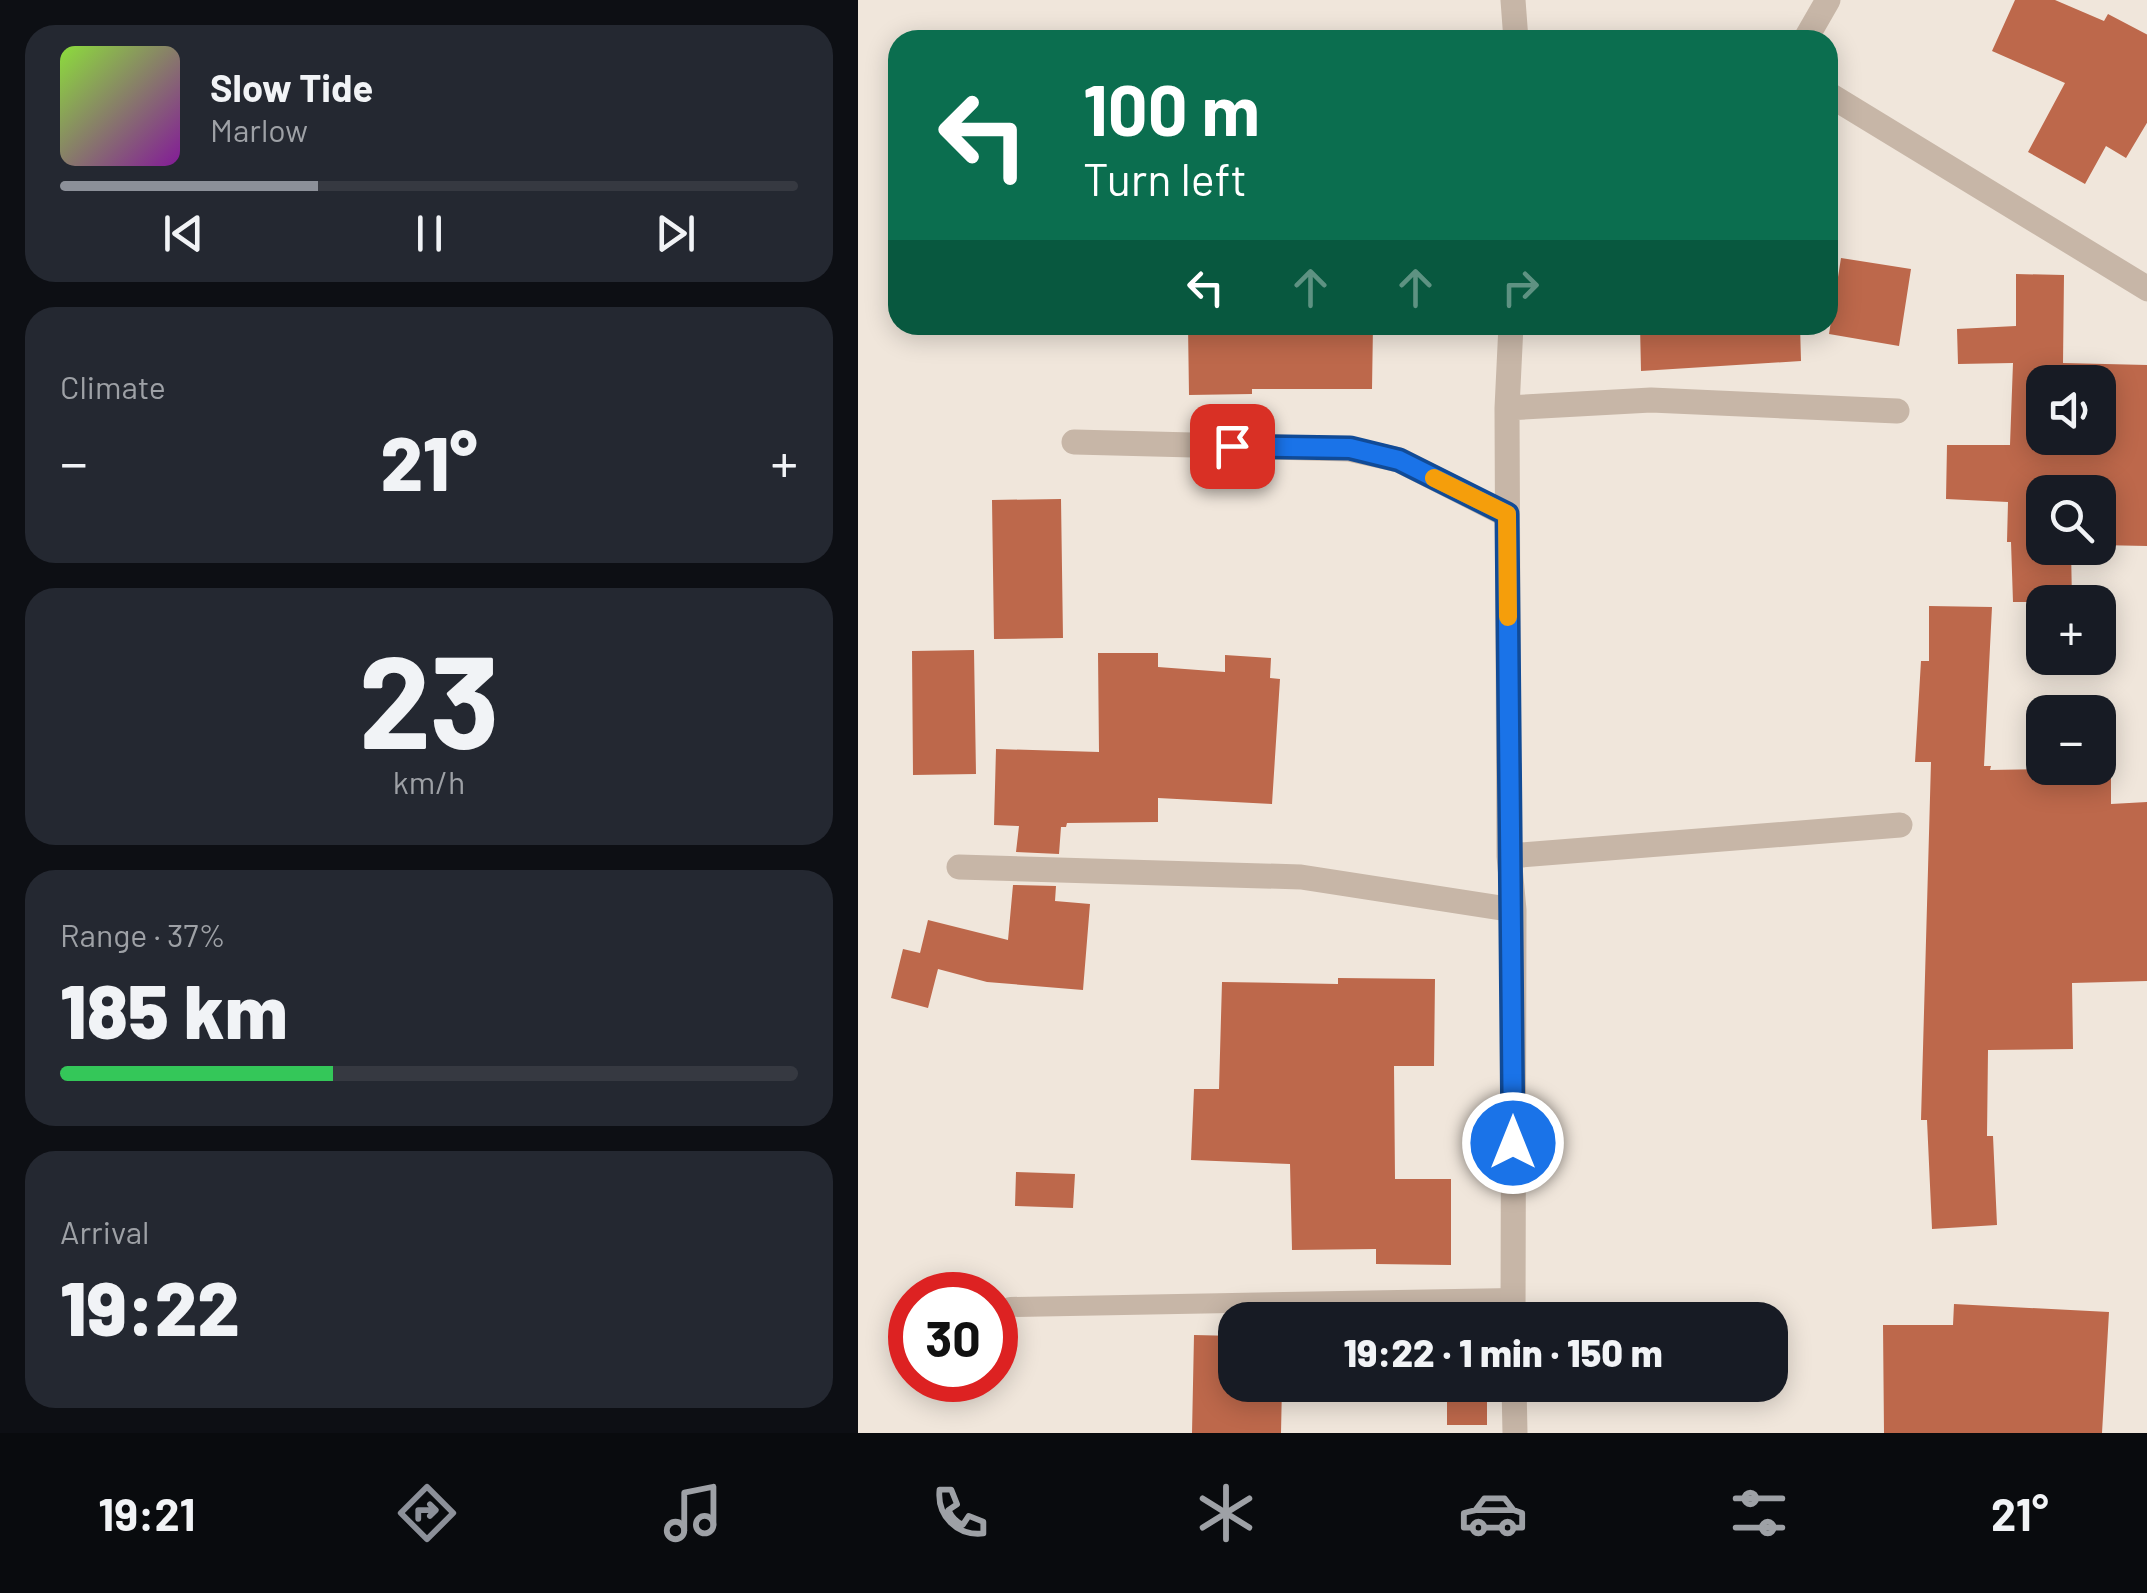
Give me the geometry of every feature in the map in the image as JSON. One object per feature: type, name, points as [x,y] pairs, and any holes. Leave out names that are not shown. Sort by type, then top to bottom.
[{"type":"street","points":[[1513,0],[1515,30]]},
{"type":"street","points":[[1812,30],[1828,0]]},
{"type":"street","points":[[1838,100],[2148,289]]},
{"type":"street","points":[[1510,335],[1507,514],[1509,856],[1514,910],[1513,1302]]},
{"type":"street","points":[[1507,408],[1651,400],[1897,411]]},
{"type":"street","points":[[1074,442],[1350,448],[1399,460],[1507,514]]},
{"type":"street","points":[[1509,856],[1900,825]]},
{"type":"street","points":[[959,867],[1301,877],[1514,910]]},
{"type":"street","points":[[1514,1402],[1515,1433]]},
{"type":"lane","points":[[1018,1307],[1218,1308]]},
{"type":"building","points":[[2015,0],[2055,0],[2104,21],[2108,14],[2148,35],[2148,121],[2126,158],[2106,146],[2085,184],[2028,152],[2065,83],[1992,51]]},
{"type":"building","points":[[1841,258],[1911,269],[1899,346],[1835,335],[1838,335]]},
{"type":"building","points":[[2016,274],[2064,275],[2063,363],[2148,365],[2148,546],[2116,545],[2116,475],[2026,475],[2026,565],[2071,565],[2072,585],[2026,585],[2026,602],[2013,602],[2008,502],[1946,499],[1947,445],[2010,445],[2013,363],[1958,364],[1957,329],[2016,326]]},
{"type":"building","points":[[1188,335],[1373,335],[1372,389],[1252,389],[1252,394],[1189,395]]},
{"type":"building","points":[[1640,335],[1800,335],[1801,361],[1641,371]]},
{"type":"building","points":[[1061,499],[1063,638],[994,639],[992,500]]},
{"type":"building","points":[[1929,606],[1992,607],[1984,766],[1991,766],[1990,770],[2026,769],[2026,785],[2111,785],[2111,804],[2148,802],[2148,981],[2072,983],[2073,1049],[1988,1050],[1987,1136],[1993,1136],[1997,1225],[1932,1229],[1927,1120],[1921,1120],[1931,762],[1915,762],[1921,661],[1929,661]]},
{"type":"building","points":[[974,650],[976,774],[913,775],[912,651]]},
{"type":"building","points":[[1098,653],[1158,653],[1158,667],[1225,672],[1225,655],[1271,658],[1270,678],[1280,679],[1272,804],[1158,798],[1158,822],[1067,823],[1061,827],[1059,854],[1016,852],[1019,826],[994,825],[996,749],[1099,752]]},
{"type":"building","points":[[1013,885],[1056,886],[1055,901],[1090,904],[1083,990],[987,982],[938,969],[928,1008],[891,998],[903,949],[920,953],[928,920],[1008,940]]},
{"type":"building","points":[[1338,978],[1435,979],[1434,1066],[1394,1066],[1395,1179],[1451,1179],[1451,1265],[1376,1264],[1376,1249],[1292,1250],[1290,1164],[1191,1160],[1194,1089],[1219,1089],[1222,982],[1338,984]]},
{"type":"building","points":[[1016,1172],[1075,1174],[1073,1208],[1015,1206]]},
{"type":"building","points":[[1954,1304],[2109,1312],[2102,1433],[1884,1433],[1883,1325],[1953,1325]]},
{"type":"building","points":[[1194,1335],[1218,1336],[1218,1402],[1282,1402],[1281,1433],[1192,1433]]},
{"type":"building","points":[[1447,1402],[1487,1402],[1487,1425],[1447,1425]]},
{"type":"slow traffic","points":[[1434,478],[1507,514],[1508,617]]},
{"type":"route","points":[[1232,446],[1350,448],[1399,460],[1507,514],[1509,856],[1514,910],[1513,1143]]}]
